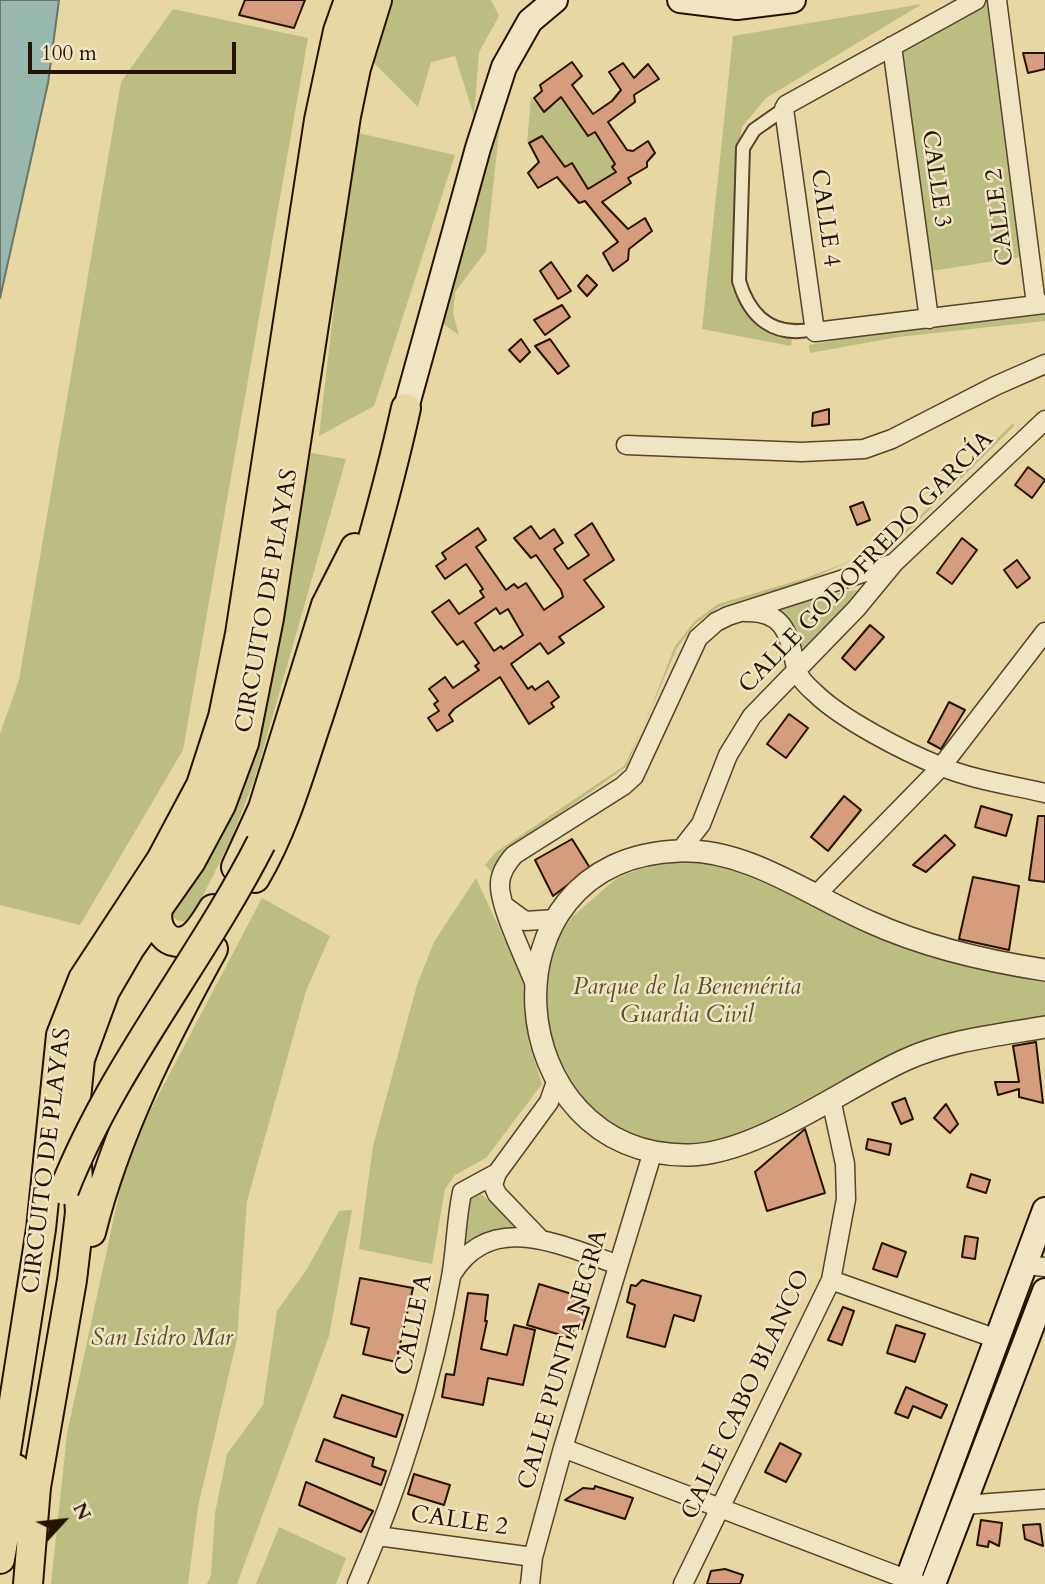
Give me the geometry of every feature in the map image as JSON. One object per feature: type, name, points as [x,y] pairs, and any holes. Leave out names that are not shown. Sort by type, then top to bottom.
[{"type":"highway","name":"CIRCUITO DE PLAYAS","points":[[0,1490],[41,1229],[61,1035],[83,979],[186,817],[209,764],[223,718],[240,634],[319,120],[338,31],[348,0]]},
{"type":"highway","name":"CIRCUITO DE PLAYAS","points":[[28,1584],[36,1487],[72,1280],[80,1212],[74,1118],[80,1059],[105,991],[130,948],[191,861],[221,805],[244,743],[257,691],[346,116],[356,68],[377,0]]},
{"type":"highway","points":[[0,1559],[45,1276],[64,1190],[86,1141],[120,1080],[261,843],[271,821],[355,548],[406,408]]},
{"type":"highway","points":[[72,1280],[84,1261],[114,1153],[151,1068],[179,1011],[279,835],[355,606],[406,408]]},
{"type":"highway","points":[[158,909],[157,924],[163,936],[170,940],[183,941],[199,930],[221,896],[263,808],[326,605],[355,548]]},
{"type":"main road","points":[[406,408],[478,148],[504,67],[530,21],[555,0]]},
{"type":"main road","points":[[680,0],[737,7],[793,0]]},
{"type":"main road","points":[[911,1582],[997,1339],[1035,1266],[1045,1210]]},
{"type":"main road","points":[[933,1584],[1045,1291]]},
{"type":"main road","points":[[959,1441],[984,1450]]},
{"type":"street","points":[[976,0],[786,105],[754,130],[743,148],[739,281],[745,300],[762,323],[785,331],[815,331],[929,319],[1040,304]]},
{"type":"street","name":"CALLE 2","points":[[997,0],[1040,304]]},
{"type":"street","name":"CALLE 3","points":[[892,46],[929,319]]},
{"type":"street","name":"CALLE 4","points":[[784,109],[815,331]]},
{"type":"street","points":[[626,446],[802,452],[864,449],[892,439],[995,386],[1045,364]]},
{"type":"street","name":"CALLE GODOFREDO GARCÍA","points":[[680,850],[701,824],[728,755],[752,716],[856,609],[894,563],[1045,420]]},
{"type":"street","points":[[894,563],[716,621],[698,638],[635,776],[624,786],[509,861],[500,880],[506,907],[534,982],[539,1034],[557,1091],[599,1127],[624,1141],[653,1151],[690,1155],[727,1150],[908,1058],[968,1040],[1045,1027]]},
{"type":"street","points":[[742,612],[763,613],[779,622],[792,643],[796,670],[817,695],[834,709],[942,767],[1045,793]]},
{"type":"street","points":[[815,896],[942,767],[1045,632]]},
{"type":"street","points":[[701,824],[711,852]]},
{"type":"street","points":[[534,982],[540,954],[556,919],[577,892],[602,873],[645,855],[680,850],[711,852],[749,864],[873,924],[944,949],[1005,964],[1045,970]]},
{"type":"street","points":[[506,907],[525,922],[556,919]]},
{"type":"street","name":"CALLE A","points":[[357,1584],[378,1536],[422,1410],[452,1274],[455,1226],[462,1192],[497,1172],[557,1091]]},
{"type":"street","name":"CALLE CABO BLANCO","points":[[683,1584],[831,1280],[846,1199],[845,1164],[831,1099]]},
{"type":"street","name":"CALLE PUNTA NEGRA","points":[[530,1584],[533,1557],[563,1448],[616,1264],[653,1151]]},
{"type":"street","points":[[497,1172],[494,1185],[497,1194],[541,1240]]},
{"type":"street","points":[[452,1274],[471,1251],[502,1236],[541,1240],[616,1264]]},
{"type":"street","points":[[831,1280],[997,1339]]},
{"type":"street","points":[[563,1448],[911,1582]]},
{"type":"street","points":[[963,1505],[1045,1499]]},
{"type":"street","name":"CALLE 2","points":[[378,1536],[533,1557]]},
{"type":"green space","points":[[391,0],[491,0],[499,16],[479,52],[474,116],[455,56],[431,62],[418,107],[371,60]]},
{"type":"green space","points":[[984,2],[989,5],[1027,256],[931,271],[903,48]]},
{"type":"green space","points":[[922,4],[766,98],[742,127],[737,159],[732,289],[762,327],[792,337],[791,346],[702,329],[733,36]]},
{"type":"green space","points":[[173,9],[308,38],[183,750],[80,925],[0,905],[0,734],[19,680],[121,82]]},
{"type":"green space","points":[[562,97],[588,136],[595,132],[615,163],[613,167],[616,172],[588,189],[572,163],[565,167],[542,136],[527,143],[531,98],[544,112]]},
{"type":"green space","points":[[494,122],[500,124],[486,251],[455,292],[453,314],[459,335],[439,321]]},
{"type":"green space","points":[[354,132],[455,155],[374,406],[319,436]]},
{"type":"green space","points":[[1045,311],[1045,321],[898,337],[810,353],[809,345],[896,329]]},
{"type":"green space","points":[[1013,423],[1014,426],[899,540],[878,549],[898,538]]},
{"type":"green space","points":[[311,453],[346,459],[255,778],[232,837],[198,906],[185,921],[178,921],[173,917],[174,908],[245,779],[268,699]]},
{"type":"green space","points":[[856,559],[805,581],[719,607],[696,623],[677,648],[644,726],[675,646],[695,621],[718,604],[806,578]]},
{"type":"green space","points":[[856,590],[860,596],[806,650],[799,645],[778,611],[780,603]]},
{"type":"green space","points":[[641,732],[626,767],[503,854],[493,874],[485,865],[496,852],[624,766]]},
{"type":"green space","name":"Parque de la Benemérita Guardia Civil","points":[[667,860],[718,862],[904,947],[986,971],[1045,977],[1045,1020],[914,1048],[849,1077],[747,1131],[710,1143],[688,1146],[636,1136],[609,1122],[585,1101],[558,1063],[543,1017],[552,948],[572,917],[618,877]]},
{"type":"green space","points":[[476,878],[525,984],[528,1040],[542,1084],[486,1158],[455,1175],[445,1189],[432,1264],[359,1249],[373,1146],[417,985],[434,942]]},
{"type":"green space","name":"San Isidro Mar","points":[[262,898],[330,936],[306,991],[247,1201],[237,1339],[198,1507],[188,1584],[51,1584],[67,1434],[128,1153]]},
{"type":"green space","points":[[479,1192],[519,1228],[495,1229],[464,1245],[470,1195]]},
{"type":"green space","points":[[352,1210],[329,1336],[237,1584],[207,1584],[211,1575],[215,1513],[227,1454],[263,1405],[277,1311],[307,1269],[339,1211]]},
{"type":"green space","points":[[1030,1281],[1040,1282],[927,1580],[920,1577]]},
{"type":"green space","points":[[279,1527],[346,1558],[336,1584],[256,1584]]},
{"type":"water","points":[[0,0],[59,0],[48,83],[0,298]]},
{"type":"building","points":[[245,0],[305,0],[294,28],[239,15]]},
{"type":"building","points":[[1023,53],[1045,53],[1045,69],[1028,73]]},
{"type":"building","points":[[572,62],[582,76],[572,85],[593,114],[612,101],[621,90],[609,72],[623,63],[634,78],[648,64],[659,79],[634,95],[635,102],[608,122],[627,150],[633,151],[648,141],[655,153],[647,162],[647,167],[628,178],[631,183],[602,202],[628,229],[645,218],[652,231],[629,249],[628,260],[613,271],[603,253],[618,242],[585,201],[579,203],[557,177],[538,188],[528,173],[539,162],[529,143],[542,136],[565,167],[572,163],[588,189],[616,172],[612,167],[615,164],[595,132],[588,136],[561,97],[544,112],[534,98],[542,91],[540,85]]},
{"type":"building","points":[[551,262],[571,291],[558,299],[540,271]]},
{"type":"building","points":[[587,275],[597,285],[587,296],[578,286]]},
{"type":"building","points":[[562,305],[570,317],[545,335],[534,320]]},
{"type":"building","points":[[521,339],[530,352],[520,362],[509,350]]},
{"type":"building","points":[[550,339],[569,366],[558,374],[535,346]]},
{"type":"building","points":[[829,409],[829,424],[812,426],[813,413]]},
{"type":"building","points":[[1028,467],[1045,480],[1032,498],[1015,485]]},
{"type":"building","points":[[863,502],[870,520],[857,525],[850,507]]},
{"type":"building","points":[[592,523],[614,560],[584,580],[604,607],[559,637],[564,643],[548,654],[540,643],[511,664],[528,689],[532,686],[535,690],[548,681],[559,697],[551,703],[554,707],[529,724],[500,677],[454,709],[449,715],[453,721],[437,731],[428,718],[439,711],[434,704],[438,701],[429,689],[445,677],[453,688],[479,670],[475,666],[479,663],[463,641],[457,645],[432,612],[449,600],[459,614],[484,597],[480,591],[483,589],[466,564],[445,579],[436,566],[446,559],[442,553],[478,528],[486,540],[476,547],[506,590],[514,584],[518,588],[526,583],[544,610],[563,597],[561,590],[536,555],[531,558],[514,538],[531,526],[540,539],[554,529],[563,543],[554,549],[568,569],[589,555],[575,535]],"holes":[[[496,608],[500,614],[508,609],[523,635],[503,649],[501,646],[494,651],[475,623]]]},
{"type":"building","points":[[962,538],[977,550],[952,584],[937,573]]},
{"type":"building","points":[[1017,560],[1030,578],[1017,588],[1004,570]]},
{"type":"building","points":[[870,625],[884,637],[855,670],[842,658]]},
{"type":"building","points":[[949,702],[965,710],[941,749],[928,742]]},
{"type":"building","points":[[789,714],[808,728],[786,758],[767,744]]},
{"type":"building","points":[[844,796],[861,810],[828,851],[811,837]]},
{"type":"building","points":[[981,806],[1012,815],[1006,836],[975,827]]},
{"type":"building","points":[[1038,816],[1045,816],[1045,882],[1029,880]]},
{"type":"building","points":[[945,835],[955,845],[926,872],[913,865]]},
{"type":"building","points":[[572,839],[590,868],[553,896],[535,860]]},
{"type":"building","points":[[973,877],[1019,886],[1009,950],[959,939]]},
{"type":"building","points":[[1036,1042],[1043,1103],[1019,1097],[1019,1089],[998,1095],[995,1082],[1019,1082],[1013,1046]]},
{"type":"building","points":[[905,1098],[913,1119],[901,1124],[892,1103]]},
{"type":"building","points":[[946,1104],[958,1124],[950,1133],[934,1118]]},
{"type":"building","points":[[805,1129],[825,1193],[767,1211],[755,1172]]},
{"type":"building","points":[[868,1139],[891,1144],[889,1155],[866,1149]]},
{"type":"building","points":[[971,1174],[990,1180],[986,1193],[967,1187]]},
{"type":"building","points":[[965,1236],[978,1238],[975,1259],[962,1257]]},
{"type":"building","points":[[882,1243],[906,1252],[897,1277],[873,1269]]},
{"type":"building","points":[[360,1278],[413,1288],[396,1362],[363,1354],[369,1328],[351,1324]]},
{"type":"building","points":[[642,1280],[701,1296],[694,1321],[674,1315],[665,1347],[627,1337],[635,1305],[627,1302],[631,1285],[636,1286]]},
{"type":"building","points":[[539,1284],[585,1298],[582,1306],[589,1308],[582,1329],[574,1327],[571,1338],[527,1325]]},
{"type":"building","points":[[468,1293],[488,1295],[487,1321],[481,1349],[507,1355],[514,1325],[535,1330],[523,1385],[488,1378],[483,1405],[442,1397],[446,1374],[454,1375]]},
{"type":"building","points":[[843,1307],[854,1311],[842,1345],[828,1340]]},
{"type":"building","points":[[896,1325],[925,1334],[915,1362],[887,1353]]},
{"type":"building","points":[[906,1387],[947,1405],[941,1418],[913,1406],[908,1418],[895,1413]]},
{"type":"building","points":[[342,1395],[403,1415],[396,1437],[334,1417]]},
{"type":"building","points":[[324,1439],[374,1458],[372,1466],[386,1471],[381,1485],[316,1461]]},
{"type":"building","points":[[780,1443],[801,1454],[786,1482],[765,1472]]},
{"type":"building","points":[[414,1474],[450,1485],[444,1505],[408,1494]]},
{"type":"building","points":[[306,1482],[373,1511],[361,1532],[299,1505]]},
{"type":"building","points":[[595,1486],[633,1498],[625,1519],[565,1500],[583,1488],[594,1489]]},
{"type":"building","points":[[981,1520],[1002,1523],[999,1546],[989,1541],[988,1547],[977,1545]]},
{"type":"building","points":[[1040,1524],[1043,1546],[1025,1539],[1023,1525]]},
{"type":"building","points":[[725,1569],[743,1575],[740,1584],[707,1584],[711,1571]]}]
